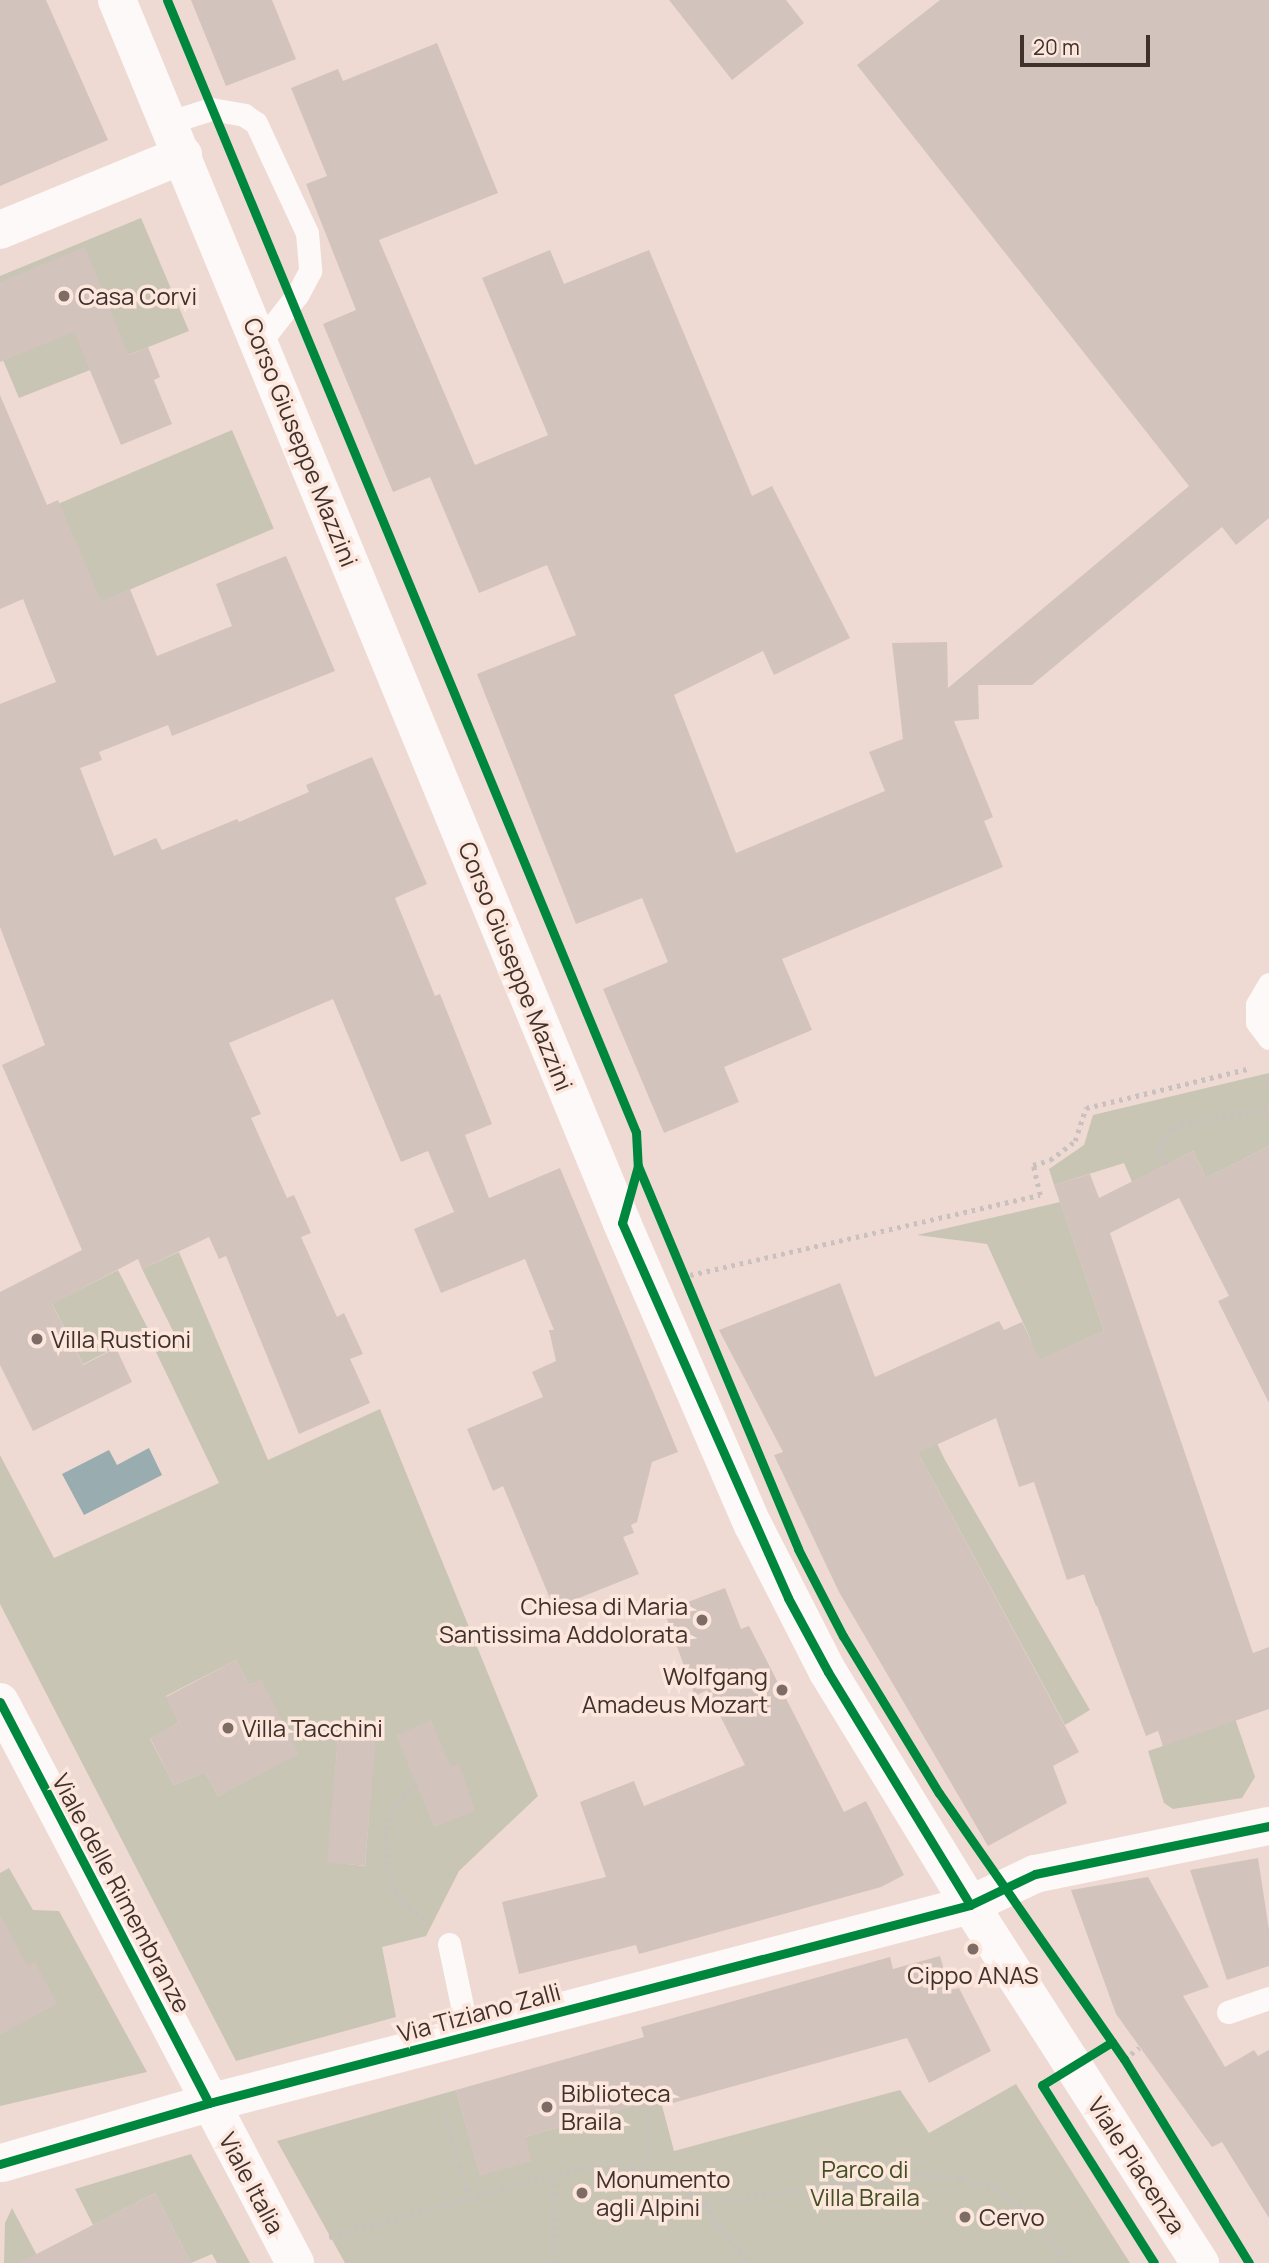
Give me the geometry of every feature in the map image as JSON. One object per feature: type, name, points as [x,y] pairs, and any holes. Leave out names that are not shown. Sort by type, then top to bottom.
[{"type":"street","name":"Corso Giuseppe Mazzini","points":[[117,0],[177,139],[622,1223],[753,1525],[828,1672],[970,1905],[1074,2067]]},
{"type":"street","points":[[0,230],[177,139]]},
{"type":"street","name":"Viale delle Rimembranze","points":[[0,1702],[209,2103]]},
{"type":"street","name":"Via Tiziano Zalli","points":[[1,2163],[209,2103],[468,2034],[970,1905],[1035,1874],[1269,1826]]},
{"type":"street","name":"Viale Piacenza","points":[[1074,2067],[1200,2263]]},
{"type":"street","name":"Viale Italia","points":[[209,2103],[291,2255]]},
{"type":"lane","points":[[177,139],[211,109],[244,114],[256,123],[307,233],[310,271],[297,295],[260,342]]},
{"type":"lane","points":[[1269,984],[1257,1005],[1257,1022],[1269,1038]]},
{"type":"lane","points":[[449,1944],[468,2034]]},
{"type":"lane","points":[[1228,2012],[1269,1998]]},
{"type":"path","points":[[683,1277],[1040,1195],[1033,1165],[1050,1160],[1075,1141],[1086,1108],[1263,1065]]},
{"type":"path","points":[[1166,1165],[1159,1145],[1172,1127],[1269,1108]]},
{"type":"path","points":[[678,1264],[687,1289]]},
{"type":"path","points":[[417,1784],[393,1810],[385,1838],[387,1859],[402,1902],[438,1928],[449,1944]]},
{"type":"path","points":[[1074,2067],[1112,2042],[1131,2070]]},
{"type":"path","points":[[1124,2059],[1139,2048]]},
{"type":"path","points":[[643,2172],[649,2139],[645,2103]]},
{"type":"path","points":[[445,2115],[469,2199]]},
{"type":"path","points":[[291,2255],[554,2175],[603,2167],[643,2172],[682,2187],[703,2204],[749,2263]]},
{"type":"path","points":[[703,2204],[915,2174],[961,2178],[999,2189],[1041,2224],[1066,2263]]},
{"type":"path","points":[[554,2175],[555,2263]]},
{"type":"green space","points":[[141,218],[189,331],[19,398],[0,353],[0,276]]},
{"type":"green space","points":[[232,430],[274,528],[101,602],[59,503]]},
{"type":"green space","points":[[1269,1073],[1269,1146],[1206,1178],[1193,1151],[1132,1182],[1124,1163],[1054,1185],[1049,1169],[1084,1145],[1093,1115]]},
{"type":"green space","points":[[1060,1202],[1104,1331],[922,1412],[945,1460],[1090,1710],[1065,1725],[891,1403],[1031,1340],[987,1244],[917,1235]]},
{"type":"green space","points":[[179,1252],[268,1460],[380,1409],[538,1796],[459,1871],[426,1936],[382,1947],[396,2017],[236,2061],[0,1604],[0,1455],[54,1558],[219,1483],[154,1348],[176,1337],[142,1269]],"holes":[[[236,1660],[249,1685],[261,1680],[286,1729],[288,1759],[218,1796],[205,1772],[174,1785],[150,1739],[179,1722],[166,1696]],[[338,1736],[375,1739],[365,1866],[328,1862]]]},
{"type":"green space","points":[[118,1270],[149,1331],[83,1364],[52,1304]]},
{"type":"green space","points":[[1131,1413],[1255,1777],[1242,1798],[1173,1809],[1164,1803],[1148,1751],[1163,1746],[1124,1595],[1096,1606],[1084,1574]]},
{"type":"green space","points":[[9,1868],[33,1910],[59,1911],[147,2072],[0,2106],[0,1873]]},
{"type":"green space","name":"Parco di Villa Braila","points":[[1016,2084],[1130,2263],[345,2263],[277,2141],[456,2090],[480,2175],[525,2137],[660,2098],[674,2151],[900,2090],[929,2133]]},
{"type":"green space","points":[[191,2154],[250,2263],[217,2263],[212,2254],[191,2263],[155,2193],[93,2225],[75,2189]]},
{"type":"green space","points":[[12,2208],[41,2263],[4,2263],[5,2223]]},
{"type":"shaded area","points":[[149,1448],[162,1475],[84,1515],[62,1474],[109,1450],[117,1465]]},
{"type":"building","points":[[0,0],[46,0],[108,140],[0,186]]},
{"type":"building","points":[[191,0],[272,0],[296,59],[226,86]]},
{"type":"building","points":[[669,0],[786,0],[804,23],[732,80]]},
{"type":"building","points":[[940,0],[1269,0],[1269,518],[1236,545],[1222,527],[1032,685],[978,685],[979,719],[954,721],[993,817],[984,821],[1003,867],[782,959],[812,1030],[724,1067],[739,1102],[664,1133],[603,989],[668,962],[642,898],[576,924],[477,674],[576,635],[547,565],[479,593],[430,477],[393,492],[323,324],[356,310],[306,184],[327,176],[291,88],[338,69],[343,81],[437,43],[498,193],[379,240],[475,465],[548,435],[482,278],[550,250],[564,284],[649,250],[752,496],[772,486],[850,638],[774,675],[763,651],[674,695],[736,853],[885,791],[869,752],[903,739],[892,643],[947,642],[948,688],[1189,486],[857,65]]},
{"type":"building","points":[[85,247],[129,355],[148,347],[160,377],[154,380],[172,424],[121,445],[74,332],[0,362],[0,282]]},
{"type":"building","points":[[0,395],[47,505],[58,500],[101,601],[130,589],[157,656],[232,626],[216,584],[286,556],[335,671],[172,736],[168,725],[99,752],[102,760],[80,768],[114,856],[156,838],[162,850],[237,819],[239,822],[309,792],[306,785],[372,757],[427,884],[395,898],[435,996],[440,994],[492,1124],[465,1135],[489,1198],[560,1168],[678,1452],[652,1462],[637,1522],[631,1525],[634,1533],[623,1537],[639,1574],[554,1608],[503,1486],[493,1491],[467,1429],[543,1397],[532,1372],[556,1361],[549,1330],[554,1330],[525,1259],[441,1293],[414,1229],[454,1212],[428,1151],[401,1162],[333,999],[229,1043],[261,1114],[251,1118],[287,1198],[294,1195],[311,1233],[301,1237],[337,1317],[344,1313],[363,1354],[350,1359],[370,1403],[299,1434],[226,1256],[219,1259],[209,1237],[142,1269],[138,1259],[52,1304],[83,1365],[116,1348],[132,1382],[33,1431],[0,1365],[0,1292],[82,1250],[2,1065],[45,1045],[0,927],[0,704],[56,682],[23,599],[0,609]]},
{"type":"building","points":[[1269,1146],[1269,1403],[1218,1301],[1229,1296],[1179,1198],[1110,1233],[1253,1653],[1269,1647],[1269,1709],[1163,1746],[1158,1731],[1146,1736],[1085,1574],[1067,1580],[1034,1482],[1019,1487],[996,1418],[918,1453],[1079,1752],[1053,1766],[1067,1803],[988,1846],[839,1592],[774,1455],[783,1452],[719,1330],[840,1283],[875,1377],[999,1321],[1004,1330],[1022,1322],[1040,1359],[1104,1331],[1054,1185],[1090,1174],[1099,1198],[1193,1151],[1206,1178]]},
{"type":"building","points":[[725,1588],[741,1629],[749,1626],[844,1812],[866,1801],[904,1875],[881,1887],[639,1954],[636,1945],[519,1974],[502,1902],[606,1877],[580,1802],[634,1781],[644,1806],[745,1765],[707,1690],[695,1696],[664,1611]]},
{"type":"building","name":"Villa Tacchini","points":[[236,1660],[249,1685],[261,1679],[299,1754],[218,1796],[205,1772],[174,1785],[150,1738],[179,1722],[166,1697]]},
{"type":"building","points":[[431,1720],[451,1767],[459,1763],[475,1811],[434,1827],[396,1735]]},
{"type":"building","points":[[338,1736],[376,1739],[365,1866],[327,1863]]},
{"type":"building","points":[[1258,1858],[1269,1930],[1269,1966],[1227,1980],[1190,1870]]},
{"type":"building","points":[[1148,1877],[1209,1987],[1183,1996],[1225,2067],[1254,2050],[1258,2056],[1269,2050],[1269,2218],[1222,2142],[1212,2147],[1116,2014],[1071,1890]]},
{"type":"building","points":[[0,1914],[27,1965],[35,1962],[57,2004],[0,2035]]},
{"type":"building","points":[[940,1956],[950,1990],[959,1988],[991,2051],[929,2083],[907,2038],[662,2106],[660,2098],[525,2137],[532,2161],[480,2176],[456,2090],[644,2037],[641,2027],[890,1957],[893,1969]]},
{"type":"building","points":[[155,2193],[191,2263],[19,2263]]},
{"type":"cycle path","points":[[167,0],[636,1132],[638,1166],[622,1223],[788,1598],[828,1672],[970,1905]]},
{"type":"cycle path","points":[[638,1166],[798,1549],[843,1636],[939,1793],[1124,2059],[1249,2263]]},
{"type":"cycle path","points":[[0,1702],[209,2103]]},
{"type":"cycle path","points":[[0,2164],[209,2103],[970,1905],[1035,1874],[1269,1826]]},
{"type":"cycle path","points":[[1112,2042],[1042,2085],[1154,2263]]},
{"type":"place","name":"Casa Corvi","points":[[64,296]]},
{"type":"place","name":"Villa Rustioni","points":[[37,1339]]},
{"type":"place","name":"Chiesa di Maria Santissima Addolorata","points":[[702,1620]]},
{"type":"place","name":"Wolfgang Amadeus Mozart","points":[[782,1690]]},
{"type":"place","name":"Villa Tacchini","points":[[228,1728]]},
{"type":"place","name":"Cippo ANAS","points":[[973,1949]]},
{"type":"place","name":"Biblioteca Braila","points":[[547,2107]]},
{"type":"place","name":"Monumento agli Alpini","points":[[582,2193]]},
{"type":"place","name":"Cervo","points":[[965,2217]]}]
